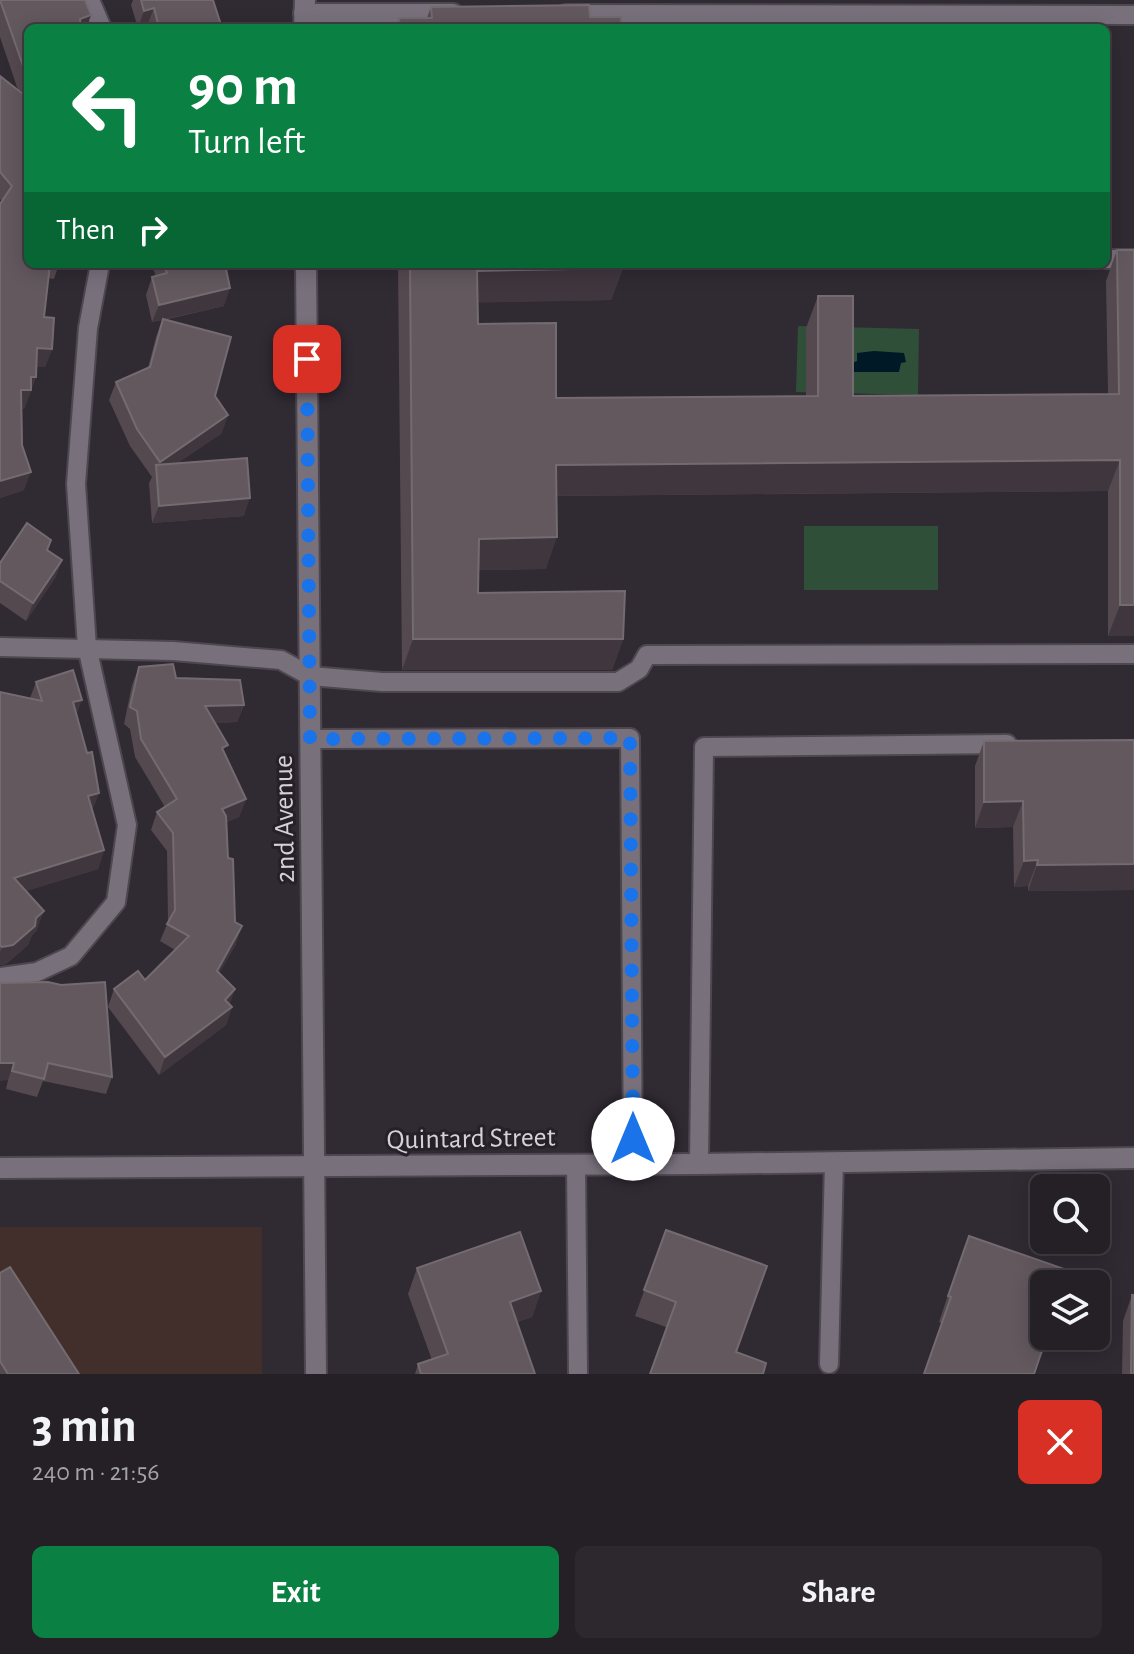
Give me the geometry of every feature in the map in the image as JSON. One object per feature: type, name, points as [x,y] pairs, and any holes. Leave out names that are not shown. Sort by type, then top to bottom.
[{"type":"street","name":"2nd Avenue","points":[[306,268],[316,1374]]},
{"type":"street","name":"Quintard Street","points":[[0,1168],[1134,1158]]},
{"type":"lane","points":[[90,0],[100,24]]},
{"type":"lane","points":[[304,14],[470,13]]},
{"type":"lane","points":[[549,14],[1134,15]]},
{"type":"lane","points":[[1110,259],[1134,259]]},
{"type":"lane","points":[[0,977],[37,972],[71,956],[116,902],[127,825],[87,647],[76,484],[88,328],[99,268]]},
{"type":"lane","points":[[0,647],[87,647],[281,660],[310,676],[382,682],[618,682],[639,669],[647,655],[1134,654]]},
{"type":"lane","points":[[310,739],[630,738],[633,1163]]},
{"type":"lane","points":[[699,1164],[704,747],[1026,743]]},
{"type":"lane","points":[[829,1364],[834,1162]]},
{"type":"lane","points":[[576,1164],[578,1374]]},
{"type":"shaded area","points":[[0,1227],[262,1227],[262,1374],[0,1374]]},
{"type":"green space","points":[[798,326],[919,329],[918,395],[796,392]]},
{"type":"green space","points":[[804,526],[938,526],[938,590],[804,590]]},
{"type":"water","points":[[857,353],[904,353],[906,362],[901,363],[899,372],[852,372]]},
{"type":"building","points":[[0,0],[85,0],[91,15],[80,19],[81,24],[24,24],[24,69]]},
{"type":"building","points":[[141,0],[213,0],[221,24],[158,24],[154,8],[144,11]]},
{"type":"building","points":[[589,5],[590,17],[621,17],[621,24],[400,24],[399,18],[432,18],[431,7]]},
{"type":"building","points":[[0,76],[24,95],[24,268],[50,268],[44,317],[54,318],[52,349],[37,348],[36,377],[31,377],[31,390],[21,390],[22,445],[31,472],[0,481],[0,204],[12,186],[0,172]]},
{"type":"building","points":[[1117,250],[1134,250],[1134,605],[1120,605],[1120,460],[556,465],[557,537],[479,539],[478,593],[625,591],[623,639],[413,639],[410,268],[623,268],[477,271],[478,324],[556,323],[556,398],[818,396],[818,296],[853,296],[853,396],[1119,394]]},
{"type":"building","points":[[165,268],[226,268],[230,288],[159,305],[152,277],[167,273]]},
{"type":"building","points":[[163,319],[231,337],[215,396],[228,415],[160,462],[137,429],[116,382],[150,367]]},
{"type":"building","points":[[247,458],[250,498],[159,506],[156,465]]},
{"type":"building","points":[[27,523],[51,540],[47,550],[62,560],[33,603],[0,581],[0,563]]},
{"type":"building","points":[[173,664],[176,678],[240,680],[244,705],[205,706],[228,745],[222,748],[246,799],[222,809],[226,816],[228,858],[233,859],[235,922],[242,926],[217,971],[235,989],[225,1000],[232,1007],[165,1057],[114,989],[138,971],[145,980],[189,936],[167,924],[175,910],[173,833],[157,812],[177,799],[141,739],[137,711],[130,707],[139,667]]},
{"type":"building","points":[[73,670],[82,700],[73,702],[87,753],[92,752],[99,793],[88,796],[104,850],[14,878],[44,911],[36,918],[35,926],[13,945],[2,947],[0,692],[42,701],[36,682]]},
{"type":"building","points":[[1134,740],[1134,864],[1037,865],[1038,860],[1024,861],[1023,801],[984,802],[984,741]]},
{"type":"building","points":[[48,982],[61,985],[105,982],[112,1077],[48,1063],[44,1079],[12,1071],[14,1063],[0,1063],[0,983]]},
{"type":"building","points":[[666,1230],[767,1266],[736,1352],[766,1363],[763,1374],[650,1374],[676,1302],[644,1290]]},
{"type":"building","points":[[520,1232],[541,1291],[510,1302],[535,1374],[421,1374],[418,1364],[448,1354],[417,1268]]},
{"type":"building","points":[[969,1236],[1067,1270],[1030,1270],[1030,1350],[1042,1350],[1034,1374],[924,1374],[951,1297],[948,1296]]},
{"type":"building","points":[[10,1267],[79,1374],[8,1374],[0,1361],[0,1273]]},
{"type":"building","points":[[1134,1295],[1134,1374],[1131,1374]]},
{"type":"route","points":[[307,359],[310,739],[630,738],[633,1139]]}]
